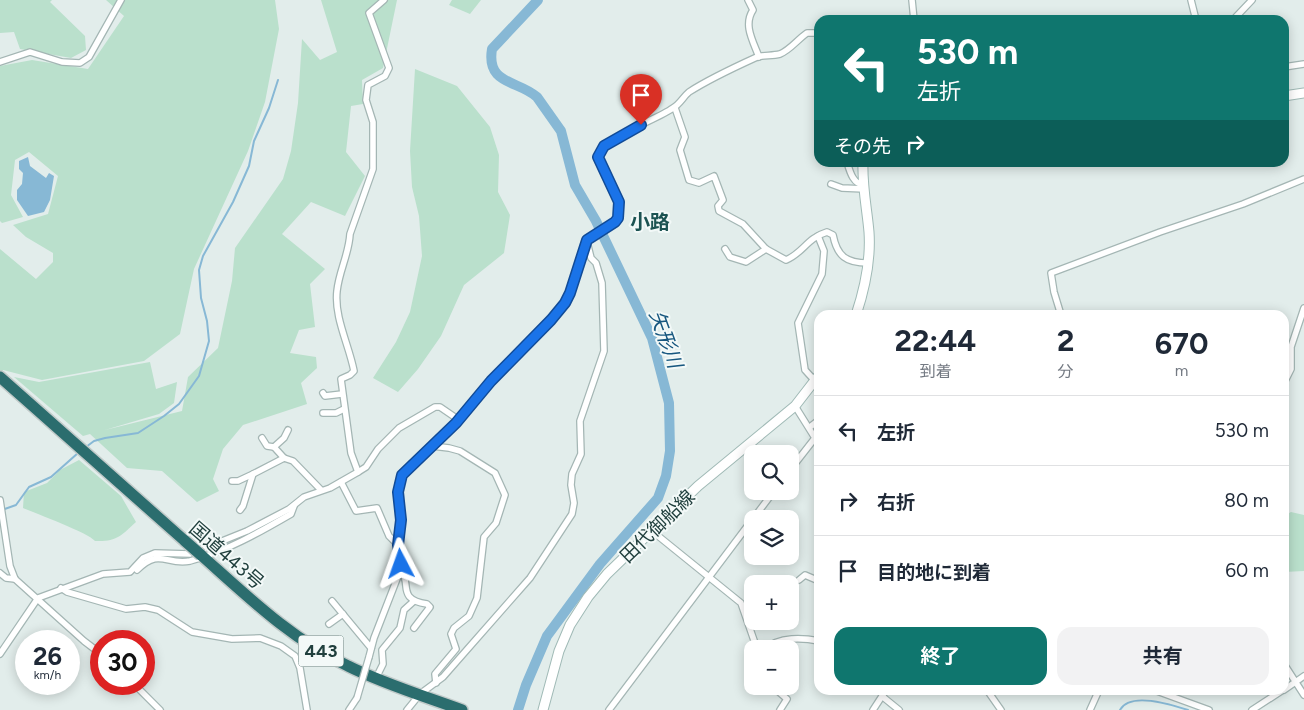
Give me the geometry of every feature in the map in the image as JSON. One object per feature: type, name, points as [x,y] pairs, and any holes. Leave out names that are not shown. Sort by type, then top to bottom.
[{"type":"highway","name":"国道443号","points":[[0,377],[273,618],[301,639],[346,666],[462,710]]},
{"type":"main road","points":[[1289,95],[1304,93]]},
{"type":"main road","points":[[858,310],[863,295],[868,264],[869,234],[863,167]]},
{"type":"main road","name":"田代御船線","points":[[543,710],[559,651],[570,625],[588,597],[652,531],[724,463],[771,428],[795,406],[814,382]]},
{"type":"street","points":[[0,62],[30,52],[69,64],[80,63],[89,57],[121,0]]},
{"type":"street","points":[[358,472],[351,453],[341,379],[350,375],[354,370],[337,304],[337,291],[350,234],[373,169],[373,122],[365,92],[368,85],[385,76],[389,68],[369,13],[384,0]]},
{"type":"street","points":[[748,0],[753,10],[749,16],[748,28],[759,56]]},
{"type":"street","points":[[912,0],[914,15]]},
{"type":"street","points":[[1191,0],[1195,15]]},
{"type":"street","points":[[1238,15],[1252,0]]},
{"type":"street","points":[[349,710],[357,698],[371,648],[400,571],[398,545],[401,520],[399,484],[408,467],[459,420],[491,381],[565,303],[589,239],[613,224],[618,218],[620,207],[598,157],[600,151],[630,131],[675,108],[688,93],[759,56],[779,54],[791,48],[807,34],[814,33]]},
{"type":"street","points":[[1289,67],[1304,64]]},
{"type":"street","points":[[675,108],[685,137],[680,150],[690,180],[699,183],[714,176],[723,200],[718,206],[719,211],[743,224],[766,249],[786,260],[796,254],[808,241],[827,232],[832,233],[840,256],[850,262],[868,264]]},
{"type":"street","points":[[849,167],[854,179],[864,187]]},
{"type":"street","points":[[1059,310],[1052,287],[1052,273],[1160,232],[1243,204],[1304,179]]},
{"type":"street","points":[[831,184],[842,188],[864,187]]},
{"type":"street","points":[[814,376],[804,370],[798,323],[822,274],[824,252],[818,236]]},
{"type":"street","points":[[407,710],[420,694],[436,683],[484,632],[538,569],[572,514],[572,474],[582,448],[580,421],[604,351],[602,283],[589,239]]},
{"type":"street","points":[[726,249],[730,256],[746,262],[766,249]]},
{"type":"street","points":[[1289,373],[1291,369],[1291,347],[1304,309]]},
{"type":"street","points":[[323,393],[325,396],[342,394]]},
{"type":"street","points":[[795,406],[814,434]]},
{"type":"street","points":[[130,572],[143,558],[155,553],[183,554],[197,551],[262,524],[294,506],[304,497],[330,488],[366,467],[378,449],[399,428],[435,407],[440,407],[459,420]]},
{"type":"street","points":[[323,413],[344,409]]},
{"type":"street","points":[[810,428],[814,424]]},
{"type":"street","points":[[274,447],[284,438],[288,430]]},
{"type":"street","points":[[262,438],[267,446],[274,447],[284,458],[293,461],[320,490]]},
{"type":"street","points":[[799,460],[814,442]]},
{"type":"street","points":[[432,446],[460,451],[495,473],[504,495],[496,523],[484,537],[477,598],[469,616],[452,631],[451,636],[456,649],[435,674],[436,683]]},
{"type":"street","points":[[232,481],[238,481],[284,458]]},
{"type":"street","points":[[240,510],[244,506],[253,474]]},
{"type":"street","points":[[340,482],[356,511],[377,508],[390,536],[398,545]]},
{"type":"street","points":[[0,500],[10,566],[14,579]]},
{"type":"street","points":[[0,654],[38,598],[103,574],[137,570],[149,559],[157,558],[186,562],[266,528],[291,514],[294,506]]},
{"type":"street","points":[[652,531],[741,603],[754,640]]},
{"type":"street","points":[[610,710],[744,531]]},
{"type":"street","points":[[400,571],[403,574],[406,591],[414,601],[427,604],[430,607],[414,628]]},
{"type":"street","points":[[0,573],[6,578],[14,579],[38,598],[90,646]]},
{"type":"street","points":[[799,580],[805,575],[814,579]]},
{"type":"street","points":[[61,588],[67,592],[126,609],[145,608],[158,610],[192,632],[232,639],[260,638],[281,646],[296,656],[300,668],[307,710]]},
{"type":"street","points":[[332,601],[371,648]]},
{"type":"street","points":[[376,678],[383,664],[382,650],[400,628],[404,610],[414,601]]},
{"type":"street","points":[[329,624],[343,614]]},
{"type":"street","points":[[789,640],[814,641]]},
{"type":"street","points":[[1289,672],[1304,695]]},
{"type":"street","points":[[1289,686],[1304,676]]},
{"type":"street","points":[[145,695],[160,710]]},
{"type":"street","points":[[780,710],[787,699],[782,695]]},
{"type":"street","points":[[990,695],[1001,710]]},
{"type":"street","points":[[1090,710],[1097,695]]},
{"type":"street","points":[[1168,695],[1209,710]]},
{"type":"street","points":[[1252,710],[1275,695]]},
{"type":"street","points":[[874,710],[883,697],[899,710]]},
{"type":"green space","points":[[0,0],[52,0],[50,2],[85,36],[86,50],[71,58],[20,49],[14,32],[0,33]]},
{"type":"green space","points":[[106,0],[275,0],[279,29],[265,102],[248,151],[194,269],[180,334],[144,361],[42,380],[3,370],[0,376],[0,249],[36,279],[53,262],[53,253],[26,237],[13,225],[48,214],[58,176],[29,152],[15,160],[11,195],[23,217],[2,223],[0,221],[0,66],[32,60],[88,69],[124,16]]},
{"type":"green space","points":[[321,0],[397,0],[383,68],[362,80],[363,104],[351,106],[346,152],[365,176],[345,216],[311,202],[282,234],[325,269],[310,284],[315,327],[299,330],[290,353],[316,357],[317,368],[301,383],[307,404],[243,425],[223,449],[213,479],[219,491],[197,502],[162,471],[127,468],[90,434],[83,436],[14,377],[39,382],[150,362],[156,389],[177,382],[174,403],[159,414],[105,430],[182,411],[188,377],[218,348],[232,281],[235,248],[283,179],[291,151],[298,103],[302,39],[320,60],[337,52]]},
{"type":"green space","points":[[452,0],[481,0],[470,14],[449,5]]},
{"type":"green space","points":[[415,69],[457,86],[490,127],[499,155],[498,192],[510,215],[504,253],[464,285],[441,336],[418,369],[398,392],[373,378],[396,342],[410,312],[422,256],[419,216],[412,187],[410,151]]},
{"type":"green space","points":[[79,460],[121,496],[136,522],[118,537],[95,541],[73,529],[23,508],[24,492],[47,483],[60,470]]},
{"type":"green space","points":[[1289,513],[1304,515],[1304,571],[1289,572]]},
{"type":"water","points":[[28,157],[30,166],[46,178],[49,173],[54,176],[50,200],[44,212],[28,216],[17,200],[17,190],[22,184],[23,173],[19,169],[19,161]]},
{"type":"waterway","name":"矢形川","points":[[518,710],[526,685],[547,636],[600,564],[658,498],[666,476],[670,451],[669,403],[652,338],[596,221],[575,185],[561,131],[537,97],[499,76],[491,61],[492,49],[538,0]]},
{"type":"waterway","points":[[86,447],[94,441],[105,438],[138,433],[179,404],[199,376],[209,341],[207,321],[201,298],[199,270],[203,256],[233,202],[249,166],[254,141],[269,108],[278,80]]},
{"type":"waterway","points":[[2,510],[16,505],[29,487],[51,477],[78,453]]},
{"type":"waterway","points":[[1120,710],[1125,704],[1142,700],[1163,703],[1188,710]]},
{"type":"district","name":"小路","points":[[650,222]]},
{"type":"route","points":[[401,564],[398,545],[401,534],[398,492],[402,475],[408,467],[456,423],[491,381],[523,350],[565,303],[587,240],[615,222],[620,213],[619,202],[598,157],[600,151],[604,146],[641,125]]}]
